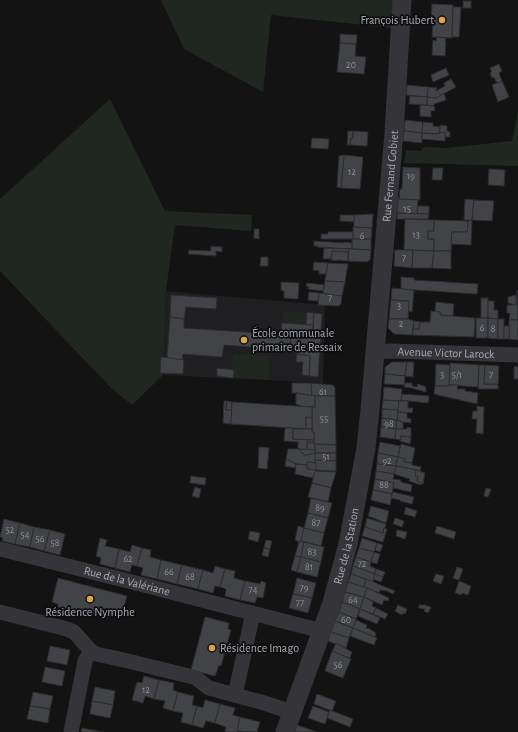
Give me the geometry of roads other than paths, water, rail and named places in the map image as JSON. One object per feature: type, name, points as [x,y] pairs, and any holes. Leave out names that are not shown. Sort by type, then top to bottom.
[{"type":"street","name":"Rue Fernand Gobiet","points":[[375,352],[394,133],[402,0]]},
{"type":"street","name":"Avenue Victor Larock","points":[[375,352],[391,351],[518,355]]},
{"type":"street","name":"Rue de la Station","points":[[285,732],[332,603],[348,544],[366,440],[375,352]]},
{"type":"street","name":"Rue de la Valériane","points":[[0,549],[322,631]]},
{"type":"street","points":[[0,612],[74,632],[91,651],[96,654],[128,660],[196,678],[209,688],[292,712]]},
{"type":"street","points":[[235,695],[253,613]]},
{"type":"street","points":[[71,732],[85,661],[91,651]]},
{"type":"place","name":"François Hubert","points":[[442,20]]},
{"type":"place","name":"École communale primaire de Ressaix","points":[[244,340]]},
{"type":"place","name":"Résidence Nymphe","points":[[90,599]]},
{"type":"place","name":"Résidence Imago","points":[[212,648]]}]
